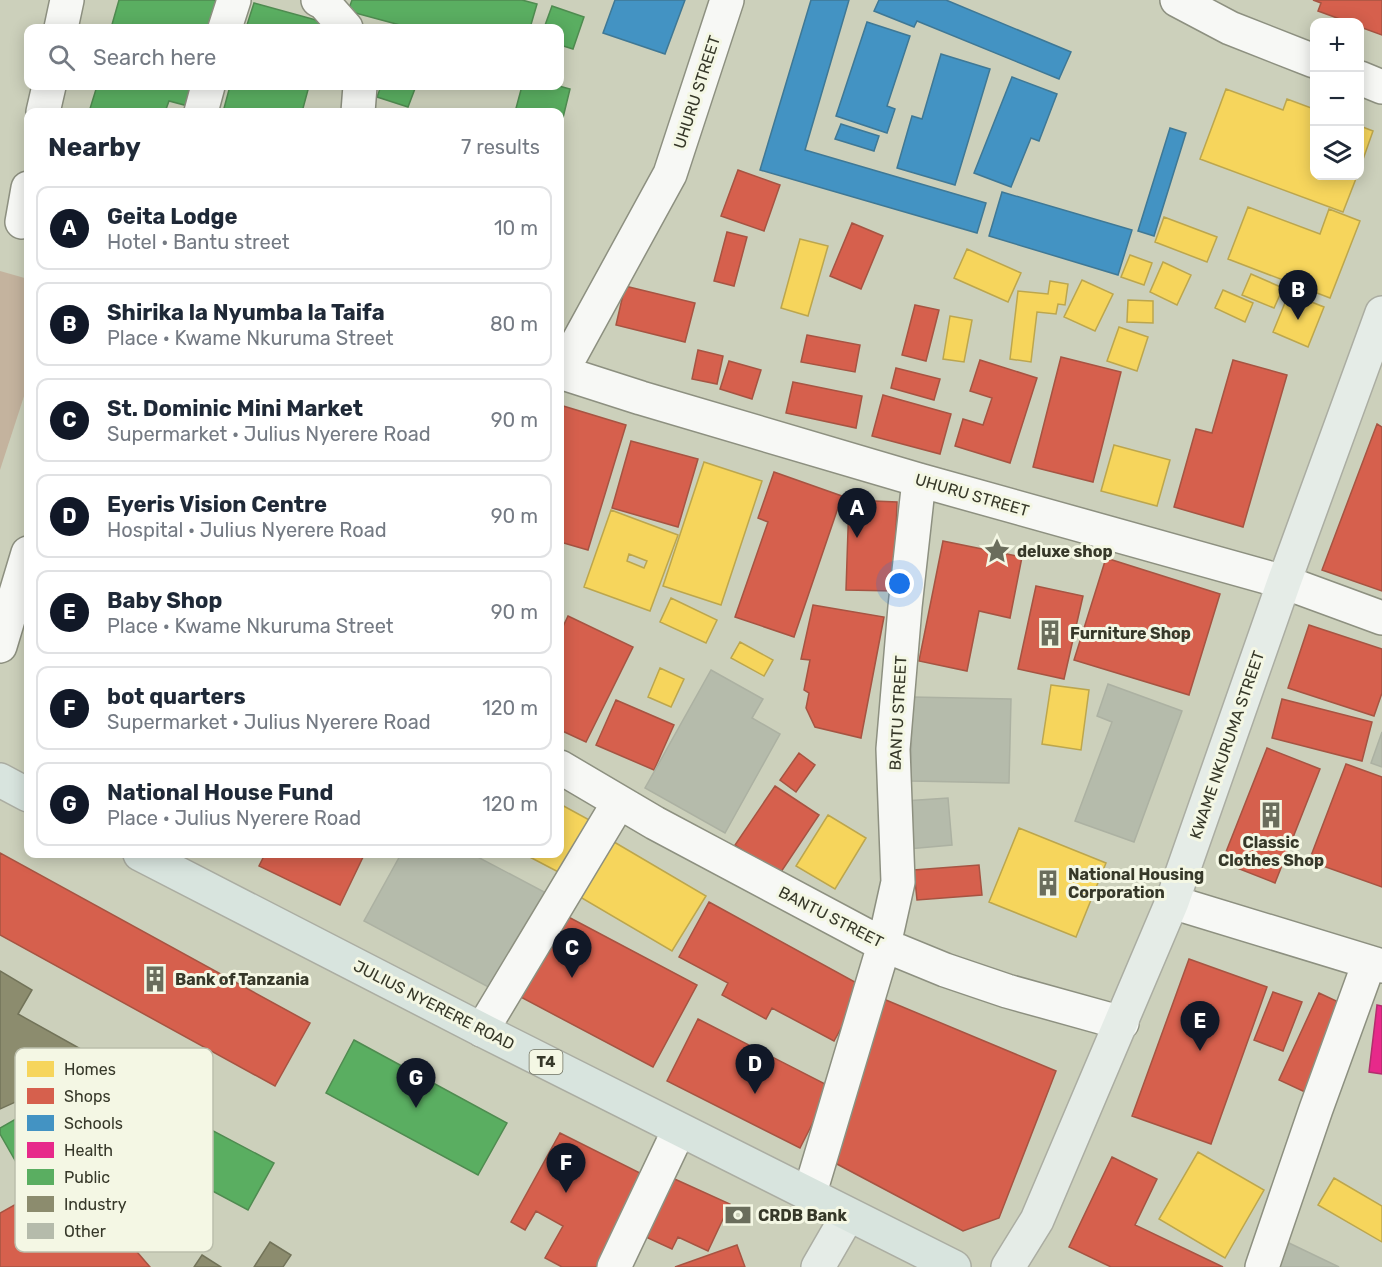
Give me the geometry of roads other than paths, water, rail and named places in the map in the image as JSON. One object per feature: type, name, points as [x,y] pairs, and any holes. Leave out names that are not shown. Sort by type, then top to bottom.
[{"type":"highway","points":[[0,780],[24,793]]},
{"type":"highway","name":"JULIUS NYERERE ROAD","points":[[148,858],[809,1196],[954,1267]]},
{"type":"main road","name":"KWAME NKURUMA STREET","points":[[1008,1267],[1037,1220],[1172,902],[1284,582],[1382,313]]},
{"type":"main road","points":[[818,1267],[848,1215]]},
{"type":"street","points":[[62,24],[68,0]]},
{"type":"street","points":[[226,24],[234,0]]},
{"type":"street","points":[[318,0],[324,3],[342,24]]},
{"type":"street","name":"UHURU STREET","points":[[564,365],[670,174],[727,0]]},
{"type":"street","points":[[1177,0],[1230,28],[1310,59]]},
{"type":"street","points":[[1364,80],[1382,87]]},
{"type":"street","points":[[45,108],[48,90]]},
{"type":"street","points":[[202,108],[207,90]]},
{"type":"street","points":[[358,108],[360,90]]},
{"type":"street","points":[[17,220],[24,200]]},
{"type":"street","name":"UHURU STREET","points":[[564,373],[919,480],[1284,582],[1382,618]]},
{"type":"street","name":"BANTU STREET","points":[[809,1196],[885,945],[898,882],[892,749],[919,480]]},
{"type":"street","points":[[0,646],[24,566]]},
{"type":"street","name":"BANTU STREET","points":[[564,769],[773,887],[885,945],[945,970],[1007,991],[1122,1023]]},
{"type":"street","points":[[482,1030],[619,802]]},
{"type":"street","points":[[1172,902],[1375,964],[1316,1109],[1263,1267]]},
{"type":"street","points":[[614,1267],[679,1130]]},
{"type":"place","name":"Shirika la Nyumba la Taifa","points":[[1298,320]]},
{"type":"place","name":"Geita Lodge","points":[[857,538]]},
{"type":"place","name":"deluxe shop","points":[[997,551]]},
{"type":"place","name":"Furniture Shop","points":[[1050,633]]},
{"type":"place","name":"Classic Clothes Shop","points":[[1271,815]]},
{"type":"place","name":"National Housing Corporation","points":[[1048,883]]},
{"type":"place","name":"St. Dominic Mini Market","points":[[572,978]]},
{"type":"place","name":"Bank of Tanzania","points":[[155,979]]},
{"type":"place","name":"Baby Shop","points":[[1200,1051]]},
{"type":"place","name":"Eyeris Vision Centre","points":[[755,1094]]},
{"type":"place","name":"National House Fund","points":[[416,1108]]},
{"type":"place","name":"bot quarters","points":[[566,1193]]},
{"type":"place","name":"CRDB Bank","points":[[738,1215]]}]
